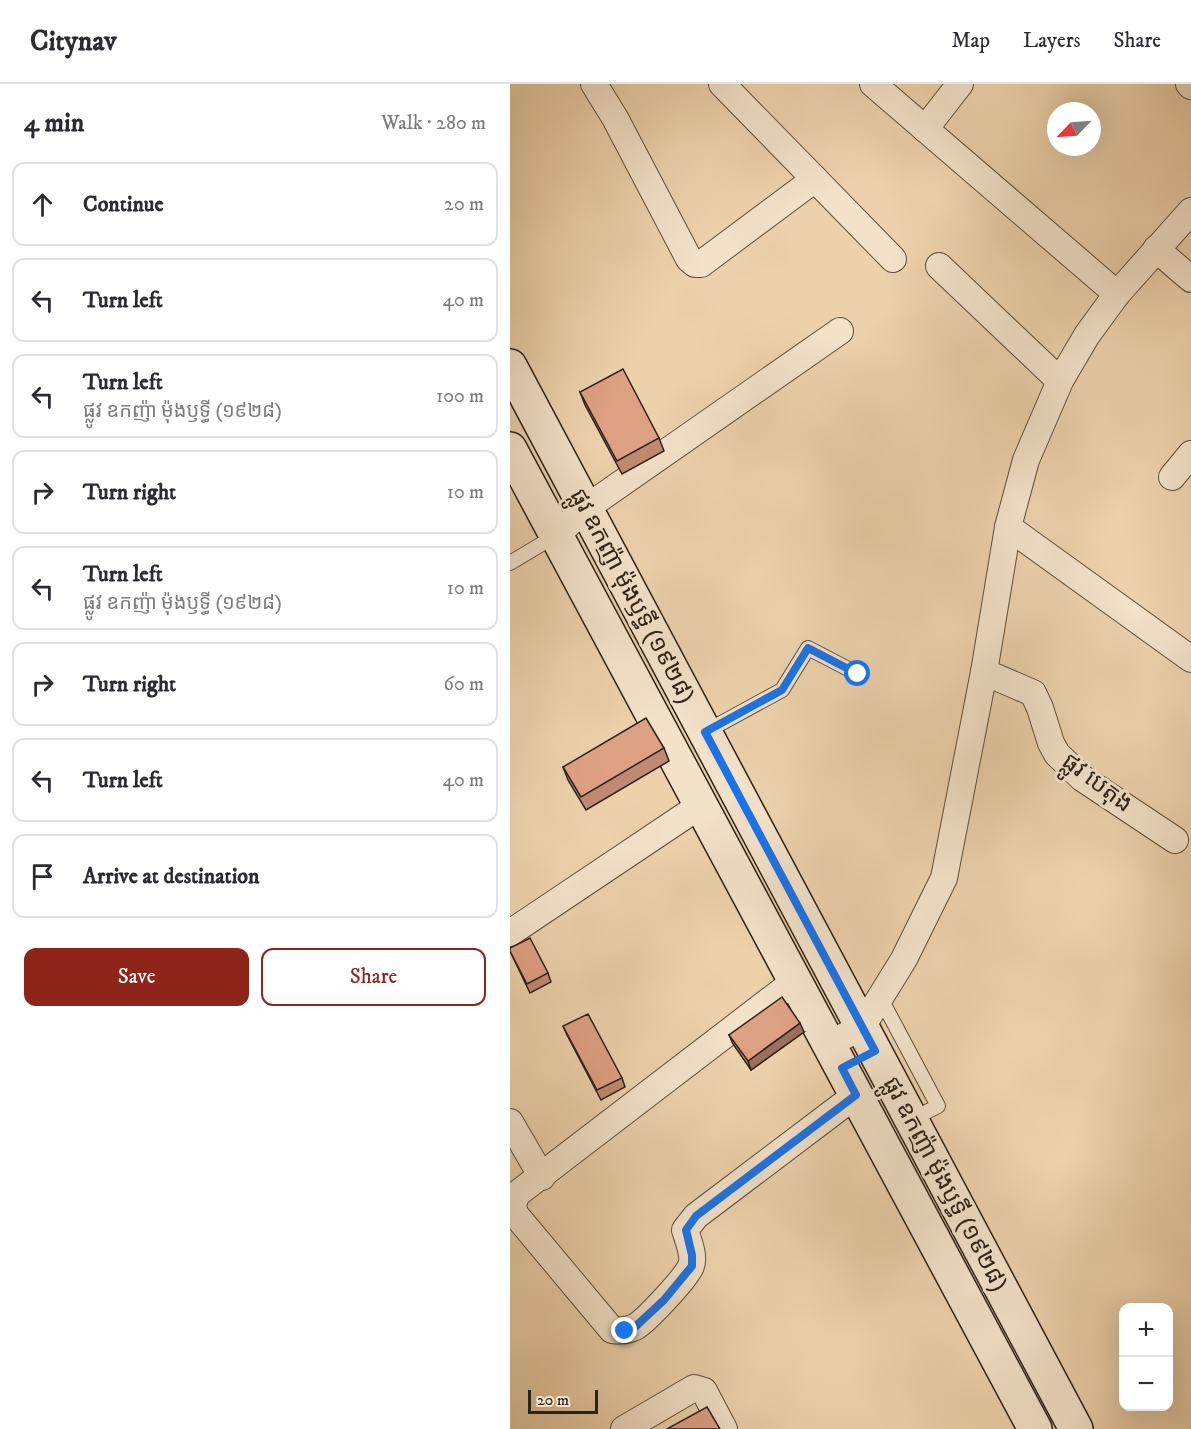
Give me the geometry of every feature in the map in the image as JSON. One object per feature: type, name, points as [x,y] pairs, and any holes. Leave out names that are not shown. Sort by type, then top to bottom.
[{"type":"main road","name":"ផ្លូវ ឧកញ៉ា ម៉ុងឫទ្ធី (១៩២៨)","points":[[510,366],[705,732],[866,1053],[1035,1429]]},
{"type":"main road","name":"ផ្លូវ ឧកញ៉ា ម៉ុងឫទ្ធី (១៩២៨)","points":[[510,449],[795,981],[866,1053],[911,1120],[1076,1429]]},
{"type":"street","points":[[722,84],[893,259]]},
{"type":"street","points":[[873,84],[1117,294]]},
{"type":"street","points":[[925,129],[960,84]]},
{"type":"street","points":[[601,87],[689,259],[695,264],[701,264],[815,179]]},
{"type":"street","points":[[795,981],[517,1194],[513,1204],[515,1214],[612,1330],[625,1331],[636,1326],[664,1300],[692,1266],[692,1255],[686,1230],[696,1216],[866,1053],[880,997],[904,959],[944,878],[984,672],[1008,526],[1026,460],[1060,381],[1088,336],[1117,294],[1191,211]]},
{"type":"street","points":[[1155,249],[1191,279]]},
{"type":"street","points":[[939,266],[1060,381]]},
{"type":"street","points":[[555,536],[586,508],[840,331]]},
{"type":"street","points":[[1172,477],[1191,454]]},
{"type":"street","points":[[1008,526],[1191,659]]},
{"type":"street","name":"ផ្លូវ បេតុង","points":[[984,672],[1033,693],[1057,754],[1082,778],[1175,840]]},
{"type":"street","points":[[510,933],[701,805]]},
{"type":"street","points":[[510,1122],[542,1177]]},
{"type":"street","points":[[624,1429],[694,1389],[704,1391],[724,1429]]},
{"type":"lane","points":[[510,563],[555,536]]},
{"type":"lane","points":[[705,732],[782,690],[808,648],[858,674]]},
{"type":"lane","points":[[866,1053],[880,997]]},
{"type":"building","points":[[623,369],[659,438],[617,461],[580,392]]},
{"type":"building","points":[[646,718],[664,748],[581,797],[563,767]]},
{"type":"building","points":[[530,938],[548,973],[527,984],[510,948]]},
{"type":"building","points":[[782,997],[800,1023],[748,1061],[729,1035]]},
{"type":"building","points":[[588,1014],[622,1078],[597,1090],[563,1026]]},
{"type":"building","points":[[707,1407],[720,1429],[667,1429]]},
{"type":"route","points":[[625,1331],[636,1326],[664,1300],[692,1266],[692,1255],[686,1230],[696,1216],[856,1095],[842,1068],[875,1051],[705,732],[782,690],[808,648],[858,674]]}]
